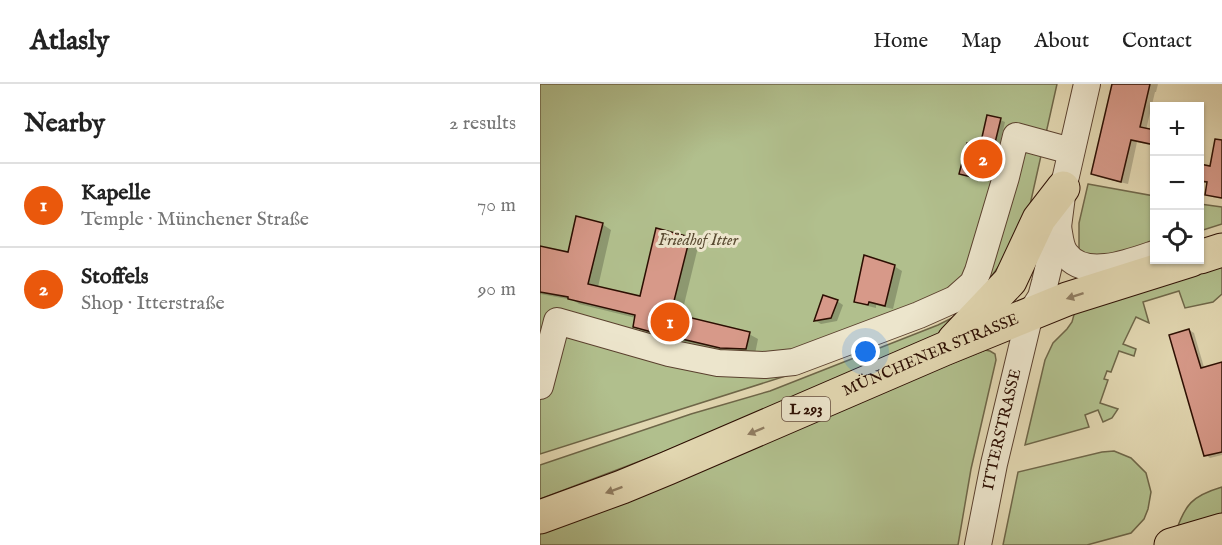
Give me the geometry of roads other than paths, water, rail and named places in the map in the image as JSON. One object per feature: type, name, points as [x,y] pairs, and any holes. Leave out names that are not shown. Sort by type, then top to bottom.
[{"type":"main road","points":[[944,350],[1010,281],[1039,219],[1063,188]]},
{"type":"main road","points":[[1204,256],[1222,249]]},
{"type":"main road","name":"MÜNCHENER STRASSE","points":[[540,517],[668,468],[1067,299],[1178,264]]},
{"type":"main road","points":[[1171,545],[1222,530]]},
{"type":"street","name":"ITTERSTRASSE","points":[[978,545],[994,464],[1030,314],[1041,297],[1058,227],[1063,188],[1087,84]]},
{"type":"street","points":[[540,386],[557,321],[669,353],[718,363],[765,365],[794,362],[919,315],[955,299],[973,283],[1000,198],[1016,136],[1071,151]]},
{"type":"street","name":"ITTERSTRASSE","points":[[1030,314],[1023,302],[1025,289],[1063,188]]},
{"type":"street","points":[[1058,227],[1065,253],[1070,259],[1082,265],[1113,267],[1150,256]]},
{"type":"street","points":[[1204,246],[1222,249]]},
{"type":"place","name":"Stoffels","points":[[983,159]]},
{"type":"place","name":"Kapelle","points":[[670,322]]},
{"type":"park label","name":"Friedhof Itter","points":[[698,241]]}]
